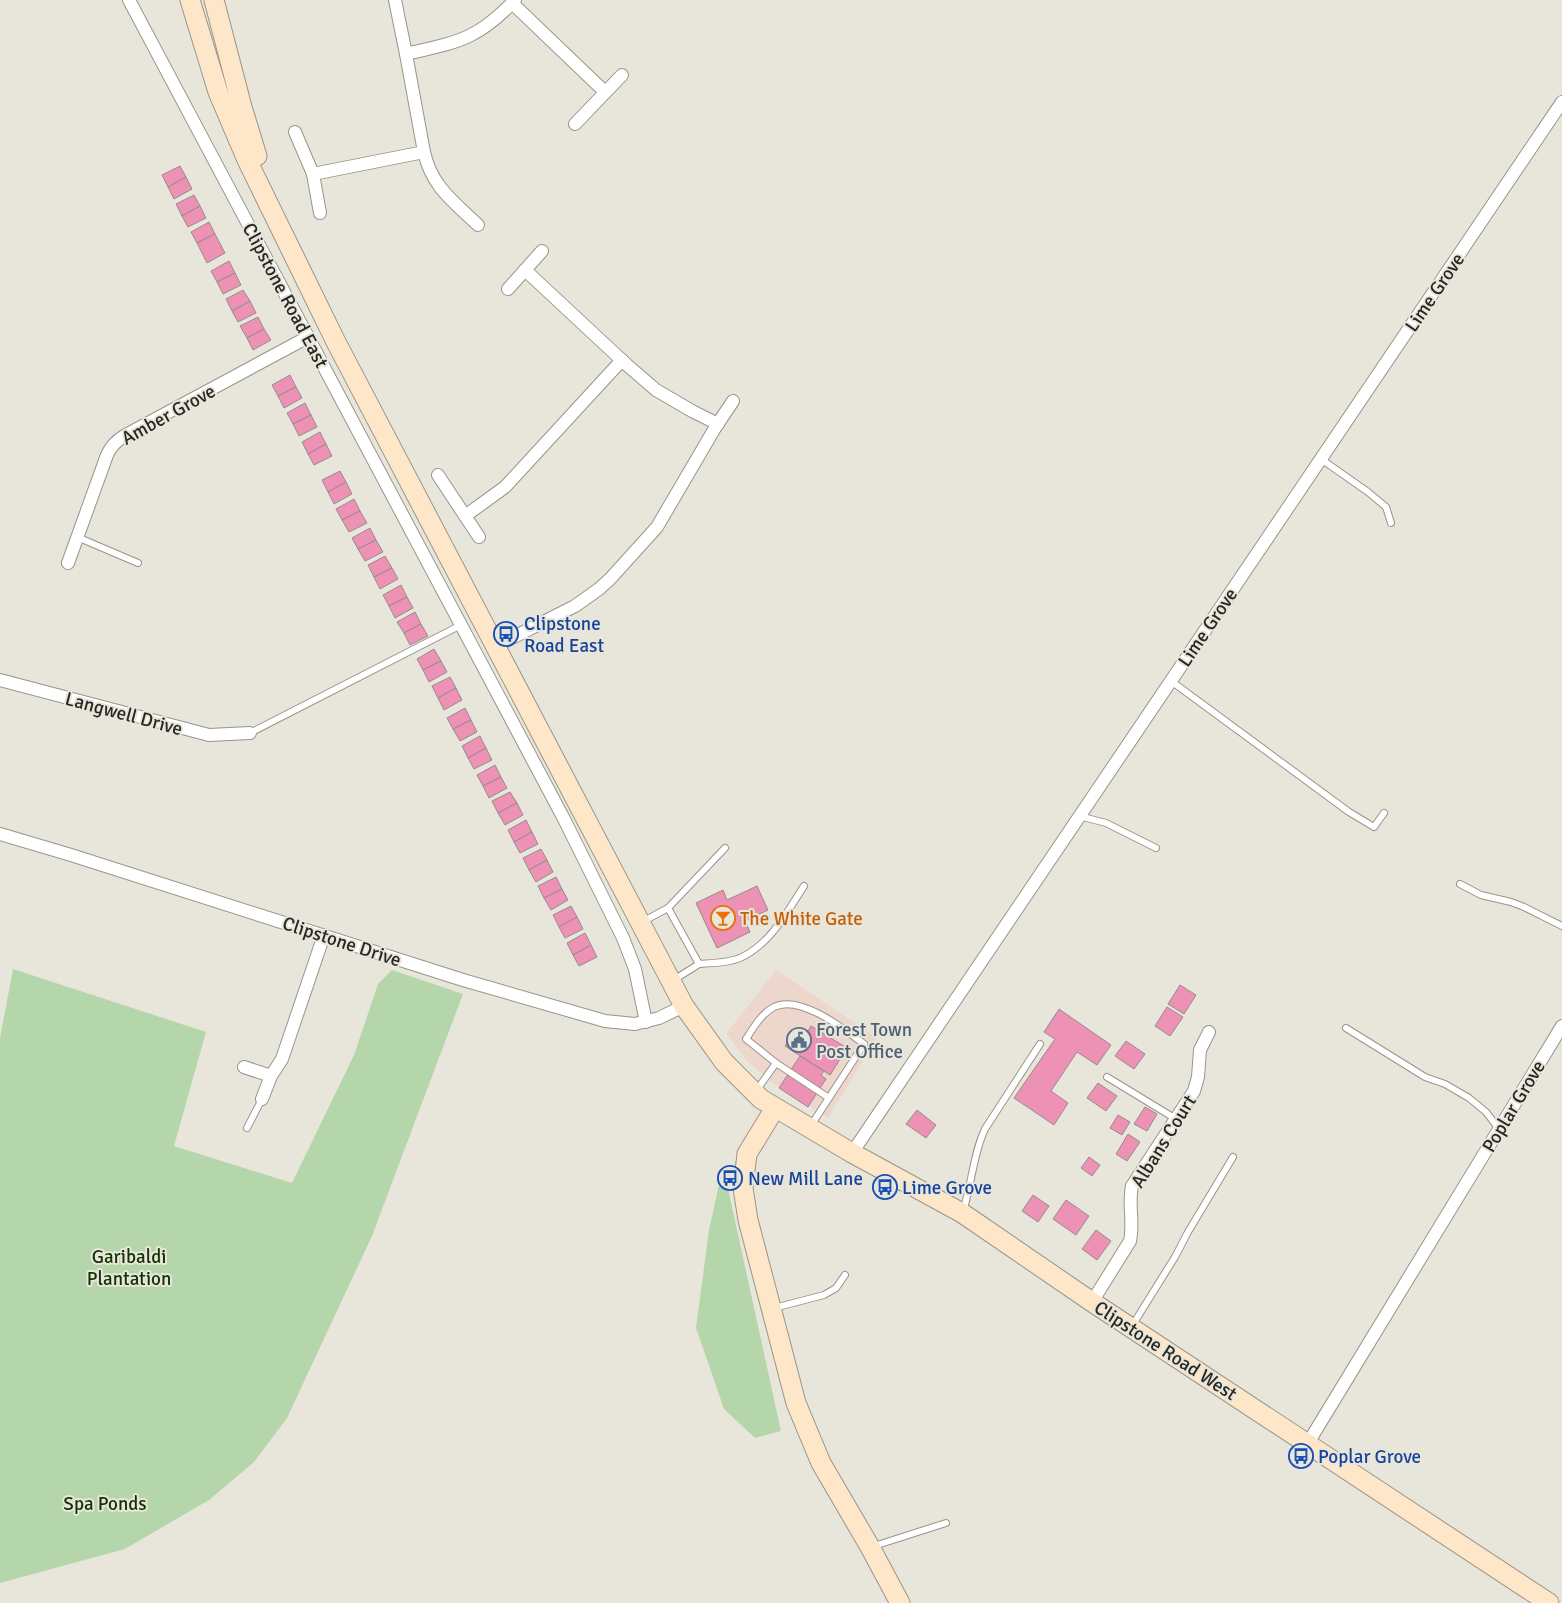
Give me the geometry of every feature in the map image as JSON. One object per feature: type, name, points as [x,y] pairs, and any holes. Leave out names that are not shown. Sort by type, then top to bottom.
[{"type":"main road","name":"Clipstone Road East","points":[[190,0],[218,92],[247,160],[336,342],[671,982],[684,1006],[724,1062],[754,1093],[775,1108]]},
{"type":"main road","name":"Clipstone Road East","points":[[214,0],[242,107],[276,217]]},
{"type":"main road","name":"Clipstone Road West","points":[[775,1108],[852,1153],[962,1213],[1092,1302],[1308,1442],[1549,1603]]},
{"type":"main road","points":[[775,1108],[747,1154],[743,1188],[748,1220],[800,1411],[821,1463],[900,1603]]},
{"type":"street","name":"Clipstone Road East","points":[[129,0],[564,819],[623,938],[635,969],[646,1022]]},
{"type":"street","points":[[395,0],[427,164],[435,182],[478,225]]},
{"type":"street","points":[[406,54],[452,44],[470,37],[487,27],[514,2],[605,92]]},
{"type":"street","points":[[574,124],[622,75]]},
{"type":"street","name":"Lime Grove","points":[[852,1153],[1562,102]]},
{"type":"street","points":[[295,132],[313,174],[320,213]]},
{"type":"street","points":[[313,174],[424,152]]},
{"type":"street","points":[[508,289],[542,251]]},
{"type":"street","points":[[525,270],[656,390],[718,424]]},
{"type":"street","name":"Amber Grove","points":[[68,563],[106,455],[116,442],[308,337]]},
{"type":"street","points":[[465,516],[501,492],[622,360]]},
{"type":"street","points":[[496,646],[575,606],[610,579],[657,527],[733,401]]},
{"type":"street","points":[[438,475],[480,536]]},
{"type":"street","name":"Langwell Drive","points":[[0,680],[209,735],[250,734]]},
{"type":"street","name":"Clipstone Drive","points":[[0,834],[463,980],[606,1021],[635,1024],[646,1022],[684,1006]]},
{"type":"street","points":[[262,1099],[271,1076],[282,1059],[324,935]]},
{"type":"street","name":"Poplar Grove","points":[[1308,1442],[1562,1026]]},
{"type":"street","name":"Albans Court","points":[[1092,1302],[1130,1241],[1132,1229],[1129,1199],[1132,1186],[1194,1091],[1198,1077],[1200,1050],[1209,1032]]},
{"type":"street","points":[[244,1067],[271,1076]]},
{"type":"lane","points":[[1321,459],[1368,492],[1386,508],[1391,523]]},
{"type":"lane","points":[[77,537],[138,563]]},
{"type":"lane","points":[[250,734],[461,625]]},
{"type":"lane","points":[[1171,681],[1349,812],[1374,827],[1384,813]]},
{"type":"lane","points":[[1080,816],[1106,823],[1156,848]]},
{"type":"lane","points":[[641,923],[668,908],[725,848]]},
{"type":"lane","points":[[1460,884],[1481,895],[1524,907],[1562,926]]},
{"type":"lane","points":[[671,982],[699,964],[740,958],[758,947],[774,931],[804,886]]},
{"type":"lane","points":[[668,908],[699,964]]},
{"type":"lane","points":[[809,1128],[829,1098],[864,1044],[824,1016],[796,1005],[776,1006],[765,1013],[746,1038],[776,1063],[829,1098]]},
{"type":"lane","points":[[1346,1028],[1424,1076],[1446,1084],[1469,1098],[1486,1112],[1499,1130]]},
{"type":"lane","points":[[962,1213],[970,1192],[979,1141],[1040,1044]]},
{"type":"lane","points":[[754,1093],[776,1063]]},
{"type":"lane","points":[[1107,1078],[1176,1119]]},
{"type":"lane","points":[[247,1128],[262,1099]]},
{"type":"lane","points":[[1131,1327],[1175,1257],[1233,1157]]},
{"type":"lane","points":[[772,1308],[824,1295],[836,1288],[846,1275]]},
{"type":"lane","points":[[870,1547],[946,1523]]},
{"type":"shaded area","points":[[776,970],[877,1038],[828,1118],[773,1083],[748,1062],[726,1034]]},
{"type":"green space","name":"Garibaldi Plantation","points":[[13,969],[206,1032],[174,1146],[292,1183],[354,1055],[378,984],[392,970],[463,994],[372,1236],[287,1418],[254,1462],[209,1500],[125,1549],[0,1583],[0,1038]]},
{"type":"green space","points":[[723,1166],[781,1431],[755,1438],[724,1409],[696,1328],[709,1230]]},
{"type":"building","points":[[180,166],[186,177],[168,187],[162,175]]},
{"type":"building","points":[[186,177],[192,189],[174,199],[168,187]]},
{"type":"building","points":[[194,195],[200,206],[182,216],[176,204]]},
{"type":"building","points":[[200,206],[206,218],[188,227],[182,216]]},
{"type":"building","points":[[209,222],[215,234],[197,243],[191,232]]},
{"type":"building","points":[[215,234],[225,253],[207,263],[197,243]]},
{"type":"building","points":[[229,261],[235,273],[217,282],[211,271]]},
{"type":"building","points":[[235,273],[241,285],[223,294],[217,282]]},
{"type":"building","points":[[243,290],[250,301],[232,311],[226,299]]},
{"type":"building","points":[[250,301],[256,313],[238,322],[232,311]]},
{"type":"building","points":[[258,317],[264,329],[247,338],[240,326]]},
{"type":"building","points":[[264,329],[271,340],[253,350],[247,338]]},
{"type":"building","points":[[290,375],[296,387],[278,396],[272,385]]},
{"type":"building","points":[[296,387],[302,398],[284,408],[278,396]]},
{"type":"building","points":[[305,403],[311,415],[293,424],[287,413]]},
{"type":"building","points":[[311,415],[317,427],[299,436],[293,424]]},
{"type":"building","points":[[320,432],[326,444],[308,454],[302,442]]},
{"type":"building","points":[[326,444],[332,456],[314,465],[308,454]]},
{"type":"building","points":[[340,471],[346,482],[328,492],[322,480]]},
{"type":"building","points":[[346,482],[352,494],[334,504],[328,492]]},
{"type":"building","points":[[354,499],[360,511],[342,520],[336,509]]},
{"type":"building","points":[[360,511],[367,523],[349,532],[342,520]]},
{"type":"building","points":[[370,528],[376,540],[358,549],[352,538]]},
{"type":"building","points":[[376,540],[383,552],[365,561],[358,549]]},
{"type":"building","points":[[385,556],[392,568],[374,577],[368,565]]},
{"type":"building","points":[[392,568],[398,579],[380,589],[374,577]]},
{"type":"building","points":[[401,585],[407,597],[389,606],[383,595]]},
{"type":"building","points":[[407,597],[413,608],[395,618],[389,606]]},
{"type":"building","points":[[415,612],[421,624],[404,633],[397,622]]},
{"type":"building","points":[[421,624],[428,636],[410,645],[404,633]]},
{"type":"building","points":[[434,649],[441,661],[423,670],[417,659]]},
{"type":"building","points":[[441,661],[447,672],[429,682],[423,670]]},
{"type":"building","points":[[450,677],[456,688],[438,698],[432,686]]},
{"type":"building","points":[[456,688],[462,700],[444,710],[438,698]]},
{"type":"building","points":[[465,708],[471,720],[453,729],[447,718]]},
{"type":"building","points":[[471,720],[477,732],[460,741],[453,729]]},
{"type":"building","points":[[480,736],[486,748],[468,758],[462,746]]},
{"type":"building","points":[[486,748],[492,760],[474,769],[468,758]]},
{"type":"building","points":[[495,765],[501,777],[483,786],[477,775]]},
{"type":"building","points":[[501,777],[507,788],[489,798],[483,786]]},
{"type":"building","points":[[510,792],[517,803],[498,813],[492,801]]},
{"type":"building","points":[[517,803],[523,815],[505,825],[498,813]]},
{"type":"building","points":[[526,820],[532,832],[514,842],[508,830]]},
{"type":"building","points":[[532,832],[538,844],[520,853],[514,842]]},
{"type":"building","points":[[541,849],[547,860],[529,870],[523,858]]},
{"type":"building","points":[[547,860],[553,872],[536,882],[529,870]]},
{"type":"building","points":[[556,877],[562,889],[544,898],[538,886]]},
{"type":"building","points":[[757,886],[768,910],[745,921],[750,932],[717,948],[696,903],[723,890],[727,900]]},
{"type":"building","points":[[562,889],[568,900],[551,910],[544,898]]},
{"type":"building","points":[[571,906],[577,917],[559,927],[553,915]]},
{"type":"building","points":[[577,917],[583,929],[565,938],[559,927]]},
{"type":"building","points":[[585,933],[591,945],[573,955],[567,943]]},
{"type":"building","points":[[591,945],[597,957],[579,966],[573,955]]},
{"type":"building","points":[[1180,985],[1196,995],[1184,1014],[1168,1004]]},
{"type":"building","points":[[1167,1007],[1183,1017],[1170,1036],[1155,1026]]},
{"type":"building","points":[[1059,1009],[1111,1045],[1097,1065],[1077,1052],[1051,1091],[1068,1103],[1054,1125],[1014,1098],[1055,1039],[1044,1032]]},
{"type":"building","points":[[811,1026],[847,1048],[830,1075],[785,1046],[796,1029],[806,1035]]},
{"type":"building","points":[[1126,1041],[1145,1054],[1134,1069],[1115,1056]]},
{"type":"building","points":[[800,1056],[824,1071],[821,1075],[826,1079],[808,1107],[779,1088]]},
{"type":"building","points":[[1098,1083],[1117,1096],[1106,1111],[1087,1098]]},
{"type":"building","points":[[1145,1107],[1157,1114],[1147,1131],[1134,1124]]},
{"type":"building","points":[[917,1110],[936,1125],[926,1138],[906,1124]]},
{"type":"building","points":[[1118,1115],[1130,1122],[1122,1135],[1110,1128]]},
{"type":"building","points":[[1128,1134],[1140,1142],[1127,1161],[1116,1154]]},
{"type":"building","points":[[1089,1157],[1100,1165],[1092,1176],[1081,1168]]},
{"type":"building","points":[[1033,1195],[1049,1206],[1038,1222],[1022,1211]]},
{"type":"building","points":[[1066,1200],[1089,1216],[1076,1235],[1053,1219]]},
{"type":"building","points":[[1096,1230],[1111,1241],[1097,1260],[1082,1249]]},
{"type":"place","name":"Clipstone Road East","points":[[506,634]]},
{"type":"place","name":"The White Gate","points":[[723,918]]},
{"type":"place","name":"Forest Town Post Office","points":[[799,1040]]},
{"type":"place","name":"New Mill Lane","points":[[730,1178]]},
{"type":"place","name":"Lime Grove","points":[[885,1187]]},
{"type":"place","name":"Poplar Grove","points":[[1301,1456]]},
{"type":"park label","name":"Spa Ponds","points":[[105,1503]]}]
